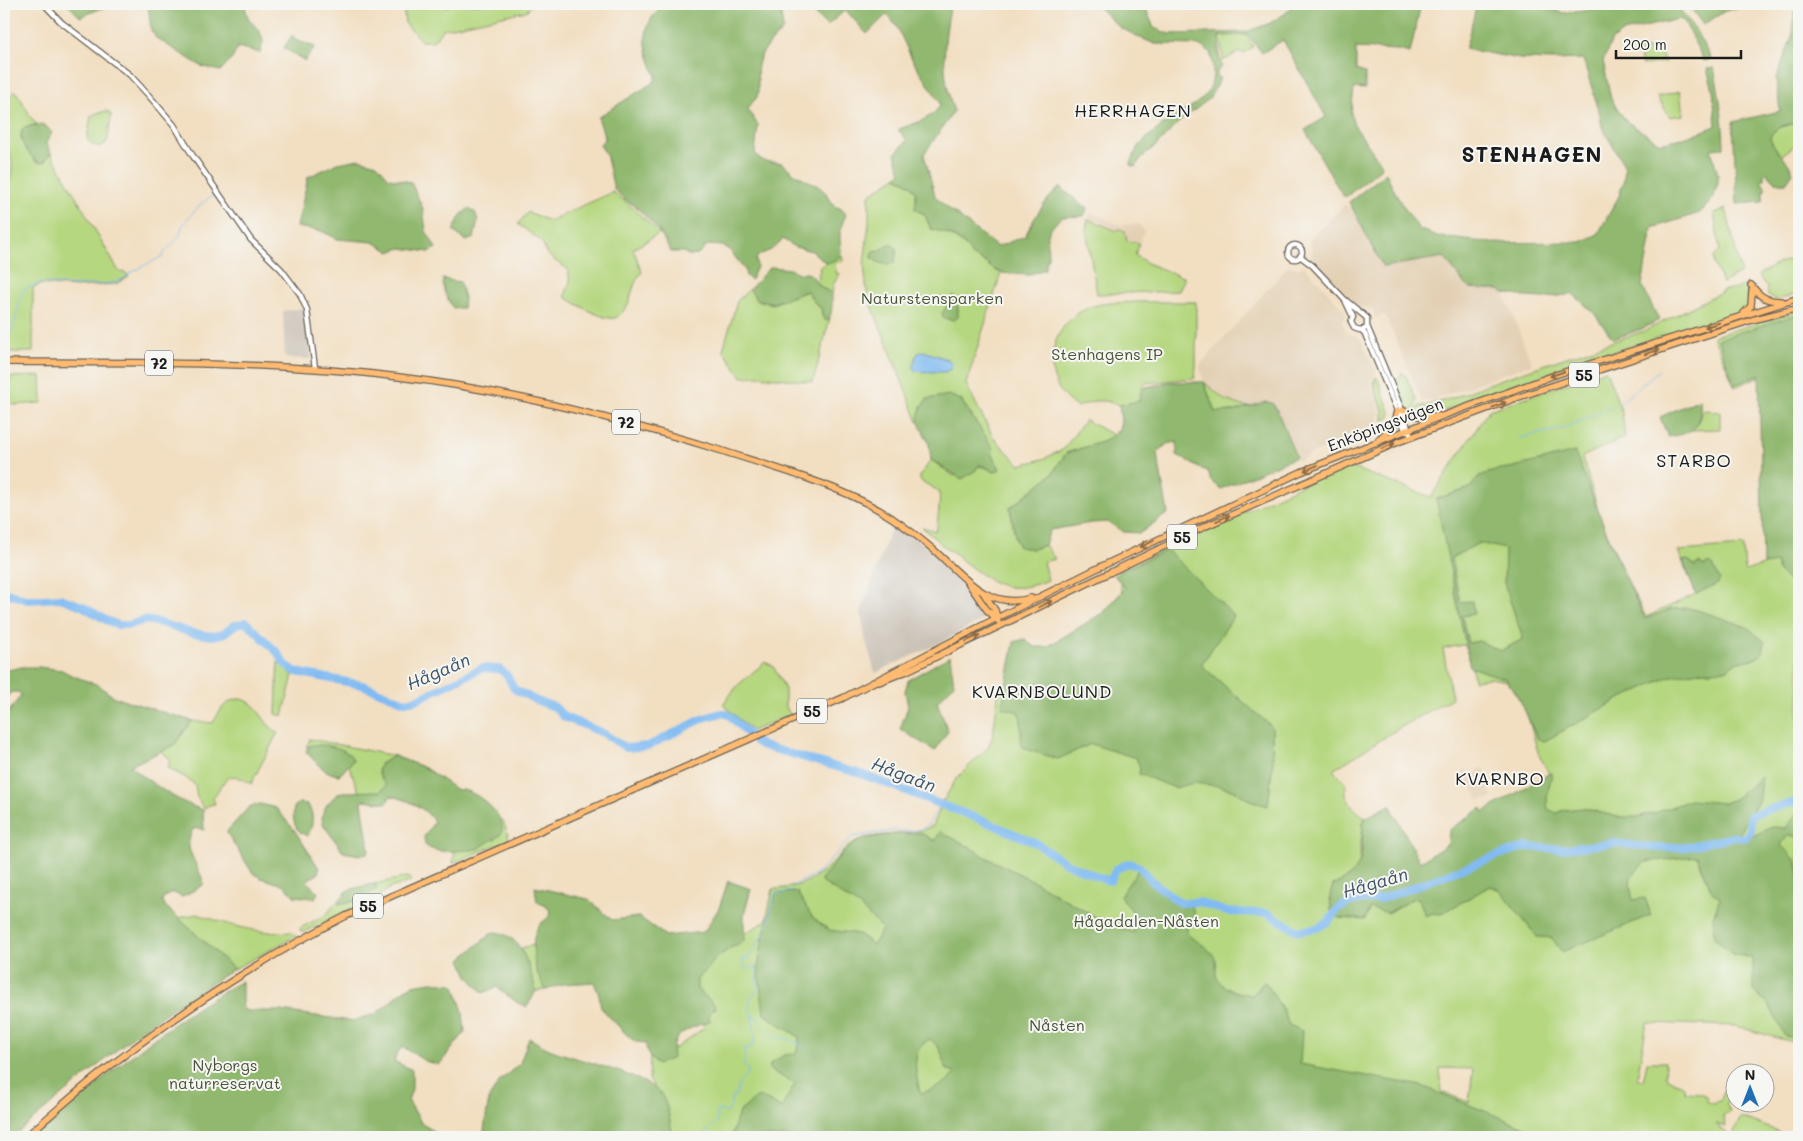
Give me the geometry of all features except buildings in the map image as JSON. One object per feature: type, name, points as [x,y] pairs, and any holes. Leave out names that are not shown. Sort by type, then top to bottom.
[{"type":"main road","points":[[1742,316],[1751,306],[1752,288],[1764,299],[1789,301]]},
{"type":"main road","name":"Enköpingsvägen","points":[[997,619],[1206,516],[1301,472],[1445,415],[1555,375],[1799,298]]},
{"type":"main road","name":"Enköpingsvägen","points":[[1001,625],[1215,522],[1411,437],[1516,398],[1605,368],[1752,320],[1799,308]]},
{"type":"main road","name":"72","points":[[4,362],[232,364],[315,368],[453,385],[593,413],[661,432],[800,476],[836,488],[867,503],[918,537],[967,581],[982,591],[995,610],[997,619]]},
{"type":"main road","points":[[1374,443],[1391,429],[1400,410],[1416,416],[1445,415]]},
{"type":"main road","name":"72","points":[[967,581],[987,610],[1001,625]]},
{"type":"main road","points":[[982,591],[998,600],[1012,602],[1050,592]]},
{"type":"main road","points":[[983,625],[987,618],[987,610]]},
{"type":"main road","name":"55","points":[[25,1137],[105,1069],[196,1004],[301,939],[387,898],[869,685],[997,619]]},
{"type":"main road","name":"55","points":[[869,685],[907,671],[1001,625]]},
{"type":"street","points":[[44,4],[61,22],[130,75],[172,121],[251,240],[282,269],[300,294],[307,310],[315,368]]},
{"type":"street","points":[[1300,256],[1367,318],[1367,326],[1411,437]]},
{"type":"street","points":[[1344,298],[1353,317],[1351,322],[1354,328],[1362,330],[1365,334],[1400,410]]},
{"type":"street","points":[[1353,317],[1361,314]]},
{"type":"street","points":[[1362,330],[1367,326]]},
{"type":"shaded area","points":[[1345,204],[1354,214],[1383,267],[1444,257],[1470,288],[1498,290],[1504,293],[1532,364],[1434,400],[1422,401],[1386,316],[1382,315],[1375,318],[1372,309],[1358,307],[1311,258],[1312,249],[1309,240]]},
{"type":"shaded area","points":[[1090,212],[1120,225],[1139,224],[1144,231],[1137,250],[1097,250],[1087,224]]},
{"type":"shaded area","points":[[1288,266],[1297,268],[1304,266],[1346,312],[1342,322],[1347,333],[1361,340],[1377,373],[1370,380],[1380,412],[1376,424],[1297,461],[1277,410],[1265,402],[1235,411],[1215,412],[1201,374],[1200,365]]},
{"type":"shaded area","points":[[305,308],[311,359],[285,358],[283,311]]},
{"type":"shaded area","points":[[893,522],[946,564],[976,598],[984,612],[984,616],[982,620],[938,644],[875,673],[865,638],[861,612]]},
{"type":"shaded area","points":[[1485,768],[1492,798],[1479,800],[1463,771],[1466,769],[1469,776],[1478,773],[1478,769]]},
{"type":"green space","points":[[67,4],[107,4],[105,7],[80,17]]},
{"type":"green space","points":[[148,4],[246,4],[247,15],[262,36],[263,42],[260,53],[238,47],[232,59],[220,71],[201,66],[156,38],[151,30]]},
{"type":"green space","points":[[403,4],[436,4],[448,7],[450,4],[533,4],[526,11],[443,29],[433,41],[421,41],[405,23]]},
{"type":"green space","points":[[674,4],[785,4],[781,14],[783,29],[764,50],[759,60],[758,94],[748,110],[758,125],[755,153],[764,161],[782,163],[795,174],[818,186],[826,193],[834,206],[842,209],[846,215],[841,230],[841,253],[837,259],[826,263],[812,251],[795,247],[783,239],[771,250],[759,255],[756,259],[757,267],[751,280],[746,276],[745,270],[729,249],[723,246],[708,245],[698,255],[690,256],[683,252],[671,252],[658,229],[634,205],[624,199],[614,189],[606,154],[600,145],[605,138],[598,117],[656,79],[656,72],[654,72],[647,48],[647,31],[656,13]]},
{"type":"green space","points":[[804,4],[951,4],[946,31],[945,71],[954,111],[924,154],[935,196],[997,247],[1025,236],[1040,210],[1060,187],[1087,209],[1084,216],[1063,217],[1059,219],[1049,231],[1047,237],[1048,258],[1045,269],[1028,275],[1001,273],[971,255],[960,240],[931,229],[925,215],[915,209],[916,196],[911,185],[896,177],[901,172],[895,154],[907,140],[899,129],[931,115],[940,106],[939,101],[913,61],[897,27],[887,14],[867,34],[844,11],[827,26]]},
{"type":"green space","points":[[1095,4],[1144,4],[1154,28],[1169,34],[1246,32],[1270,23],[1286,13],[1293,4],[1421,4],[1410,53],[1398,50],[1356,48],[1356,70],[1365,73],[1365,89],[1354,88],[1351,113],[1354,125],[1382,165],[1381,168],[1347,196],[1343,196],[1305,130],[1326,117],[1283,40],[1262,53],[1248,35],[1219,36],[1219,55],[1222,67],[1217,71],[1217,76],[1220,79],[1209,99],[1179,122],[1157,145],[1142,157],[1135,167],[1130,165],[1137,150],[1147,138],[1169,120],[1191,107],[1208,92],[1212,82],[1213,69],[1210,52],[1199,45],[1155,44],[1143,39],[1119,27]]},
{"type":"green space","points":[[1477,4],[1539,6],[1564,13],[1613,5],[1642,8],[1660,4],[1676,4],[1696,31],[1711,59],[1704,61],[1684,21],[1679,19],[1623,32],[1612,40],[1603,61],[1611,99],[1626,121],[1660,143],[1687,137],[1716,126],[1713,89],[1707,69],[1714,68],[1721,108],[1724,148],[1711,149],[1718,175],[1718,184],[1711,201],[1700,213],[1652,228],[1642,286],[1659,320],[1644,328],[1613,339],[1593,312],[1573,294],[1544,298],[1526,297],[1498,290],[1470,288],[1462,281],[1444,257],[1383,267],[1349,202],[1386,173],[1399,200],[1419,229],[1440,237],[1493,243],[1581,242],[1598,234],[1619,196],[1625,167],[1602,127],[1583,59],[1520,59],[1465,49]]},
{"type":"green space","points":[[1688,4],[1756,4],[1725,11],[1703,25]]},
{"type":"green space","points":[[1795,4],[1799,4],[1799,126],[1791,124],[1783,126],[1775,130],[1770,137],[1793,173],[1786,183],[1775,181],[1767,173],[1764,174],[1764,179],[1761,181],[1766,188],[1763,202],[1737,204],[1733,122],[1780,111],[1776,79],[1793,34]]},
{"type":"green space","points":[[292,35],[295,40],[315,47],[305,61],[284,48]]},
{"type":"green space","points":[[1246,35],[1253,47],[1245,53],[1239,52],[1223,61],[1220,36]]},
{"type":"green space","points":[[1657,46],[1665,62],[1642,65],[1638,52]]},
{"type":"green space","points":[[15,91],[37,124],[22,129],[21,137],[35,161],[41,163],[51,153],[118,270],[129,276],[113,284],[77,287],[41,284],[33,288],[33,352],[4,352],[4,185],[8,186],[11,177],[12,160],[4,149],[4,125],[9,119],[6,100]]},
{"type":"green space","points":[[1680,91],[1683,115],[1670,117],[1657,97]]},
{"type":"green space","points":[[107,111],[111,114],[111,119],[107,142],[99,146],[94,145],[87,139],[91,116]]},
{"type":"green space","points":[[41,124],[46,126],[52,133],[46,143],[51,153],[41,163],[28,153],[21,137],[22,129]]},
{"type":"green space","points":[[1793,124],[1799,126],[1799,142],[1781,156],[1770,140],[1770,135],[1777,128]]},
{"type":"green space","points":[[359,159],[377,164],[389,178],[411,182],[423,209],[426,231],[436,248],[429,252],[401,248],[389,252],[373,242],[338,239],[321,231],[297,227],[308,177],[338,163]]},
{"type":"green space","name":"Naturstensparken","points":[[896,177],[911,185],[916,196],[915,209],[925,215],[931,229],[954,237],[983,262],[1001,273],[966,384],[993,437],[1020,465],[1043,459],[1064,449],[1085,420],[1113,435],[1105,441],[1066,453],[1052,474],[1010,508],[1016,541],[1032,549],[1045,545],[1055,559],[1043,562],[1048,580],[1023,587],[1003,586],[984,576],[963,561],[922,527],[935,531],[937,528],[938,491],[920,480],[920,476],[931,460],[954,476],[974,467],[983,467],[994,472],[1000,469],[992,455],[993,448],[961,400],[921,406],[918,422],[867,293],[864,265],[869,222],[869,195]]},
{"type":"green space","points":[[613,192],[660,233],[633,249],[642,272],[635,283],[628,304],[621,314],[615,318],[610,318],[590,311],[565,297],[570,281],[568,269],[546,253],[542,242],[518,224],[528,212],[549,221]]},
{"type":"green space","points":[[469,208],[475,212],[478,220],[474,238],[466,241],[453,231],[461,215]]},
{"type":"green space","points":[[1726,209],[1741,273],[1722,283],[1714,263],[1714,257],[1720,251],[1714,213]]},
{"type":"green space","points":[[1088,219],[1117,231],[1119,229],[1125,231],[1127,241],[1139,243],[1135,255],[1149,264],[1185,278],[1179,291],[1097,294],[1086,230]]},
{"type":"green space","points":[[887,245],[897,248],[895,262],[883,264],[872,258],[873,251],[881,250]]},
{"type":"green space","points":[[842,255],[843,261],[837,262],[835,265],[837,274],[840,273],[833,285],[832,294],[822,288],[817,282],[820,271],[819,267]]},
{"type":"green space","points":[[1799,256],[1799,293],[1776,300],[1768,296],[1767,288],[1758,275],[1777,264]]},
{"type":"green space","points":[[772,267],[790,269],[801,274],[808,273],[821,287],[832,294],[831,311],[828,320],[824,320],[821,308],[807,291],[773,303],[756,299],[750,289]]},
{"type":"green space","points":[[443,279],[460,282],[464,298],[463,308],[453,308],[444,291]]},
{"type":"green space","points":[[1746,285],[1750,304],[1743,311],[1583,361],[1444,411],[1416,414],[1417,408],[1420,406],[1453,398],[1493,382],[1647,330],[1725,290]]},
{"type":"green space","points":[[750,289],[756,300],[773,304],[807,291],[821,308],[822,317],[828,320],[830,318],[813,382],[759,376],[742,377],[723,350],[737,301]]},
{"type":"green space","points":[[953,296],[955,296],[958,308],[958,317],[954,320],[943,318],[942,313]]},
{"type":"green space","name":"Stenhagens IP","points":[[1196,302],[1195,378],[1145,383],[1139,401],[1119,405],[1106,401],[1095,401],[1077,407],[1064,396],[1056,382],[1052,367],[1053,352],[1058,337],[1066,324],[1078,313],[1093,306],[1109,303]]},
{"type":"green space","name":"Hågadalen-Nåsten","points":[[1799,311],[1799,1044],[1735,1026],[1647,1023],[1637,1078],[1643,1081],[1647,1062],[1665,1062],[1666,1077],[1684,1087],[1685,1092],[1700,1093],[1706,1096],[1708,1102],[1714,1104],[1721,1099],[1725,1090],[1726,1114],[1723,1115],[1726,1127],[1716,1124],[1731,1137],[669,1137],[663,1103],[649,1079],[650,1055],[676,1048],[705,1027],[694,999],[693,978],[714,951],[766,921],[773,889],[799,885],[813,878],[827,868],[853,843],[866,838],[915,832],[933,826],[942,800],[944,800],[956,779],[988,747],[993,735],[999,688],[1028,692],[1122,594],[1118,571],[1297,487],[1347,466],[1431,497],[1489,410],[1606,370],[1622,413],[1625,437],[1582,457],[1600,516],[1626,578],[1646,617],[1696,594],[1678,551],[1743,546],[1745,571],[1766,564],[1762,375],[1735,387],[1713,336]],"holes":[[[1467,644],[1474,680],[1490,678],[1507,681],[1525,707],[1538,752],[1551,778],[1479,818],[1471,817],[1465,819],[1458,827],[1451,845],[1438,856],[1422,862],[1416,860],[1359,866],[1365,818],[1350,803],[1346,795],[1346,783],[1333,770],[1391,733],[1452,698],[1443,649]],[[1440,1068],[1473,1069],[1469,1102],[1442,1092]]]},
{"type":"green space","points":[[1799,314],[1799,580],[1789,581],[1777,571],[1777,563],[1763,565],[1759,374],[1734,385],[1718,339]]},
{"type":"green space","points":[[1402,372],[1407,378],[1417,401],[1413,412],[1404,405],[1399,395],[1398,383]]},
{"type":"green space","points":[[41,376],[42,403],[14,405],[9,401],[10,377]]},
{"type":"green space","points":[[1377,377],[1391,414],[1389,418],[1383,420],[1382,409],[1374,383]]},
{"type":"green space","points":[[1169,382],[1204,382],[1215,412],[1235,411],[1265,402],[1272,403],[1277,410],[1296,457],[1221,489],[1211,481],[1208,471],[1177,455],[1177,442],[1167,444],[1157,453],[1168,513],[1140,533],[1123,532],[1108,522],[1091,523],[1050,530],[1045,545],[1032,549],[1019,547],[1016,541],[1010,508],[1052,474],[1066,453],[1105,441],[1119,430],[1121,421],[1119,405],[1139,401],[1142,388]]},
{"type":"green space","points":[[1204,382],[1225,400],[1251,407],[1235,411],[1215,412]]},
{"type":"green space","points":[[949,395],[961,400],[993,448],[992,455],[1000,469],[994,472],[979,465],[975,471],[962,479],[931,460],[929,444],[919,422],[919,412],[927,399]]},
{"type":"green space","points":[[1700,399],[1700,413],[1692,430],[1668,437],[1660,417]]},
{"type":"green space","points":[[1702,410],[1720,411],[1720,429],[1691,430],[1699,420]]},
{"type":"green space","points":[[1575,452],[1612,547],[1645,619],[1671,609],[1689,608],[1707,613],[1747,627],[1765,642],[1763,653],[1757,658],[1735,663],[1726,670],[1692,672],[1668,677],[1620,699],[1543,742],[1537,738],[1521,702],[1506,679],[1470,667],[1436,499],[1470,488],[1479,476]],"holes":[[[1479,543],[1505,549],[1504,583],[1523,639],[1500,651],[1479,641],[1468,643],[1462,616],[1474,614],[1472,601],[1460,602],[1451,558]]]},
{"type":"green space","points":[[1167,550],[1234,616],[1201,665],[1272,727],[1273,762],[1268,806],[1249,800],[1235,791],[1219,786],[1194,783],[1175,788],[1139,774],[1140,767],[1136,758],[1091,744],[1058,759],[1028,750],[1021,745],[1021,719],[1018,712],[1002,707],[1014,642],[1025,639],[1034,647],[1047,647],[1104,612],[1125,588],[1114,575]]},
{"type":"green space","points":[[1683,561],[1690,561],[1694,566],[1699,563],[1704,566],[1709,563],[1713,565],[1720,580],[1717,584],[1696,594]]},
{"type":"green space","points":[[950,656],[954,684],[937,702],[948,731],[935,751],[900,729],[908,707],[905,691],[908,680]]},
{"type":"green space","points":[[278,662],[293,675],[283,716],[276,714]]},
{"type":"green space","points":[[765,662],[773,666],[785,689],[785,707],[791,715],[752,731],[723,704],[738,685]]},
{"type":"green space","points":[[22,667],[62,670],[98,685],[114,697],[192,721],[174,745],[130,766],[174,797],[203,810],[204,830],[197,828],[192,830],[189,845],[191,854],[204,882],[203,885],[182,897],[172,892],[163,898],[162,903],[234,969],[177,1005],[131,1038],[12,1137],[4,1137],[4,719],[21,695],[19,692],[11,692],[4,702],[4,671]]},
{"type":"green space","points":[[238,699],[251,703],[272,729],[278,732],[251,784],[236,777],[228,778],[213,798],[215,804],[209,805],[204,809],[197,797],[195,785],[168,768],[170,759],[161,751],[174,745],[192,721],[213,723],[223,707],[229,702]]},
{"type":"green space","points":[[310,739],[395,756],[380,764],[381,779],[387,785],[379,792],[359,792],[349,766],[352,763],[309,746],[306,748]]},
{"type":"green space","points":[[311,745],[341,749],[351,756],[353,760],[340,775],[330,773],[308,754],[306,751]]},
{"type":"green space","points":[[395,756],[425,768],[457,790],[464,790],[480,798],[496,812],[502,828],[500,835],[477,849],[435,850],[425,845],[424,837],[434,822],[431,817],[415,804],[390,796],[387,803],[363,800],[362,802],[368,853],[360,855],[343,852],[323,824],[324,809],[334,797],[342,792],[380,791],[386,785],[379,775],[379,768],[381,764]]},
{"type":"green space","points":[[1552,773],[1547,804],[1548,809],[1556,813],[1583,808],[1618,817],[1636,817],[1655,813],[1690,800],[1724,803],[1734,799],[1761,777],[1759,799],[1740,833],[1742,841],[1772,827],[1786,828],[1799,811],[1799,837],[1788,835],[1781,845],[1796,860],[1799,873],[1799,1040],[1785,1036],[1768,1003],[1753,991],[1753,958],[1732,954],[1714,937],[1713,917],[1720,898],[1712,892],[1697,856],[1645,862],[1633,875],[1630,882],[1633,900],[1645,898],[1651,915],[1562,952],[1552,938],[1537,937],[1500,890],[1490,886],[1441,914],[1433,913],[1426,916],[1418,898],[1412,899],[1388,913],[1370,908],[1365,920],[1338,918],[1331,911],[1330,895],[1333,885],[1352,874],[1360,861],[1365,818],[1390,805],[1420,862],[1448,844],[1449,830],[1482,808],[1484,812]]},
{"type":"green space","points":[[299,803],[307,804],[311,811],[312,823],[308,836],[300,832],[295,825],[294,807]]},
{"type":"green space","points":[[260,804],[276,808],[295,831],[319,868],[318,874],[307,880],[318,892],[315,898],[294,896],[284,885],[261,878],[252,872],[227,833],[249,807]]},
{"type":"green space","points":[[501,820],[503,820],[508,840],[453,863],[455,850],[477,849],[501,830]]},
{"type":"green space","name":"Nåsten","points":[[940,832],[1032,880],[1099,919],[1134,933],[1133,912],[1120,896],[1140,867],[1153,882],[1179,903],[1190,903],[1195,915],[1188,924],[1188,935],[1213,954],[1216,962],[1216,974],[1225,987],[1252,995],[1262,983],[1266,983],[1283,1010],[1289,1025],[1302,1031],[1300,1064],[1422,1086],[1547,1137],[731,1137],[739,1112],[759,1096],[781,1108],[795,1084],[770,1070],[770,1064],[784,1055],[795,1054],[799,1045],[799,1037],[764,1014],[758,967],[764,933],[776,893],[797,892],[813,918],[829,930],[859,934],[873,945],[882,929],[859,906],[820,881],[838,858],[852,845],[864,838],[921,833],[935,841]],"holes":[[[930,1039],[943,1056],[945,1069],[955,1072],[949,1080],[940,1086],[920,1093],[916,1070],[917,1056],[923,1044]]]},
{"type":"green space","points":[[408,877],[410,882],[390,888],[378,897],[304,932],[301,931],[300,928],[324,916],[337,902],[339,904],[353,902],[376,885],[374,884]]},
{"type":"green space","points":[[728,881],[751,889],[744,915],[744,940],[715,959],[709,968],[697,979],[697,989],[716,1006],[709,1015],[710,1021],[689,1029],[678,1037],[674,1043],[673,1058],[658,1064],[652,1060],[647,1053],[646,1043],[636,1042],[629,1037],[601,1008],[594,982],[564,984],[546,990],[536,967],[534,937],[538,927],[549,917],[551,912],[546,906],[537,902],[535,887],[588,899],[612,920],[639,917],[666,936],[704,932],[719,908]]},
{"type":"green space","points":[[372,884],[376,885],[377,889],[349,903],[337,903],[348,890]]},
{"type":"green space","points":[[197,914],[244,928],[268,932],[292,932],[296,936],[234,969],[178,918]]},
{"type":"green space","points":[[493,932],[511,938],[523,953],[536,991],[527,1007],[518,1003],[496,987],[483,993],[468,976],[461,959]]},
{"type":"green space","points":[[534,945],[537,971],[546,990],[536,991],[521,948]]},
{"type":"green space","name":"Nyborgs naturreservat","points":[[242,981],[242,1008],[247,1011],[281,1011],[352,1021],[376,1014],[405,989],[413,985],[431,982],[455,986],[463,1012],[465,1032],[439,1065],[425,1061],[403,1047],[397,1053],[394,1061],[412,1070],[412,1089],[408,1100],[422,1124],[434,1131],[437,1137],[32,1137],[160,1034],[214,997]]},
{"type":"green space","points":[[529,1038],[553,1051],[627,1074],[652,1086],[663,1098],[669,1114],[673,1137],[483,1137],[489,1098],[500,1081],[520,1063]]},
{"type":"green space","points":[[1741,1117],[1792,1137],[1733,1137]]},
{"type":"water","points":[[923,351],[947,359],[951,362],[952,368],[945,372],[915,371],[913,367],[917,354]]},
{"type":"waterway","points":[[9,334],[12,331],[23,290],[40,283],[77,286],[112,283],[121,280],[130,273],[163,256],[178,238],[182,227],[192,213],[207,199],[216,195]]},
{"type":"waterway","points":[[1619,404],[1659,370]]},
{"type":"waterway","points":[[1519,438],[1562,429],[1616,405]]},
{"type":"waterway","name":"Hågaån","points":[[4,592],[28,600],[60,598],[82,606],[118,625],[129,625],[145,620],[192,633],[212,636],[223,634],[235,625],[246,622],[277,652],[285,664],[296,672],[362,685],[405,702],[416,700],[482,668],[499,669],[507,675],[514,689],[537,701],[555,707],[564,717],[603,733],[626,748],[648,746],[704,718],[724,713],[730,716],[756,742],[763,746],[861,774],[979,819],[1036,843],[1066,863],[1098,877],[1110,881],[1116,869],[1129,863],[1140,867],[1153,882],[1180,903],[1199,902],[1227,912],[1267,913],[1298,931],[1317,928],[1328,922],[1339,908],[1353,901],[1381,899],[1499,855],[1526,847],[1561,849],[1614,843],[1656,848],[1686,847],[1733,837],[1745,838],[1751,831],[1750,816],[1799,801]]},
{"type":"waterway","points":[[792,886],[818,873],[852,837],[896,830],[912,831],[921,829],[928,825],[940,805]]},
{"type":"waterway","points":[[705,1137],[705,1133],[717,1122],[717,1111],[720,1110],[727,1113],[730,1109],[732,1096],[736,1096],[739,1084],[748,1073],[748,1069],[743,1065],[746,1059],[744,1054],[745,1048],[752,1047],[755,1038],[752,1014],[749,1007],[751,997],[759,989],[756,967],[745,968],[742,960],[749,958],[766,932],[775,894],[793,891]]},
{"type":"waterway","points":[[753,1015],[769,1034],[797,1042],[804,1049]]},
{"type":"district","name":"HERRHAGEN","points":[[1133,110]]},
{"type":"district","name":"STENHAGEN","points":[[1532,153]]},
{"type":"district","name":"STARBO","points":[[1694,460]]},
{"type":"district","name":"KVARNBOLUND","points":[[1042,691]]},
{"type":"district","name":"KVARNBO","points":[[1500,778]]}]
